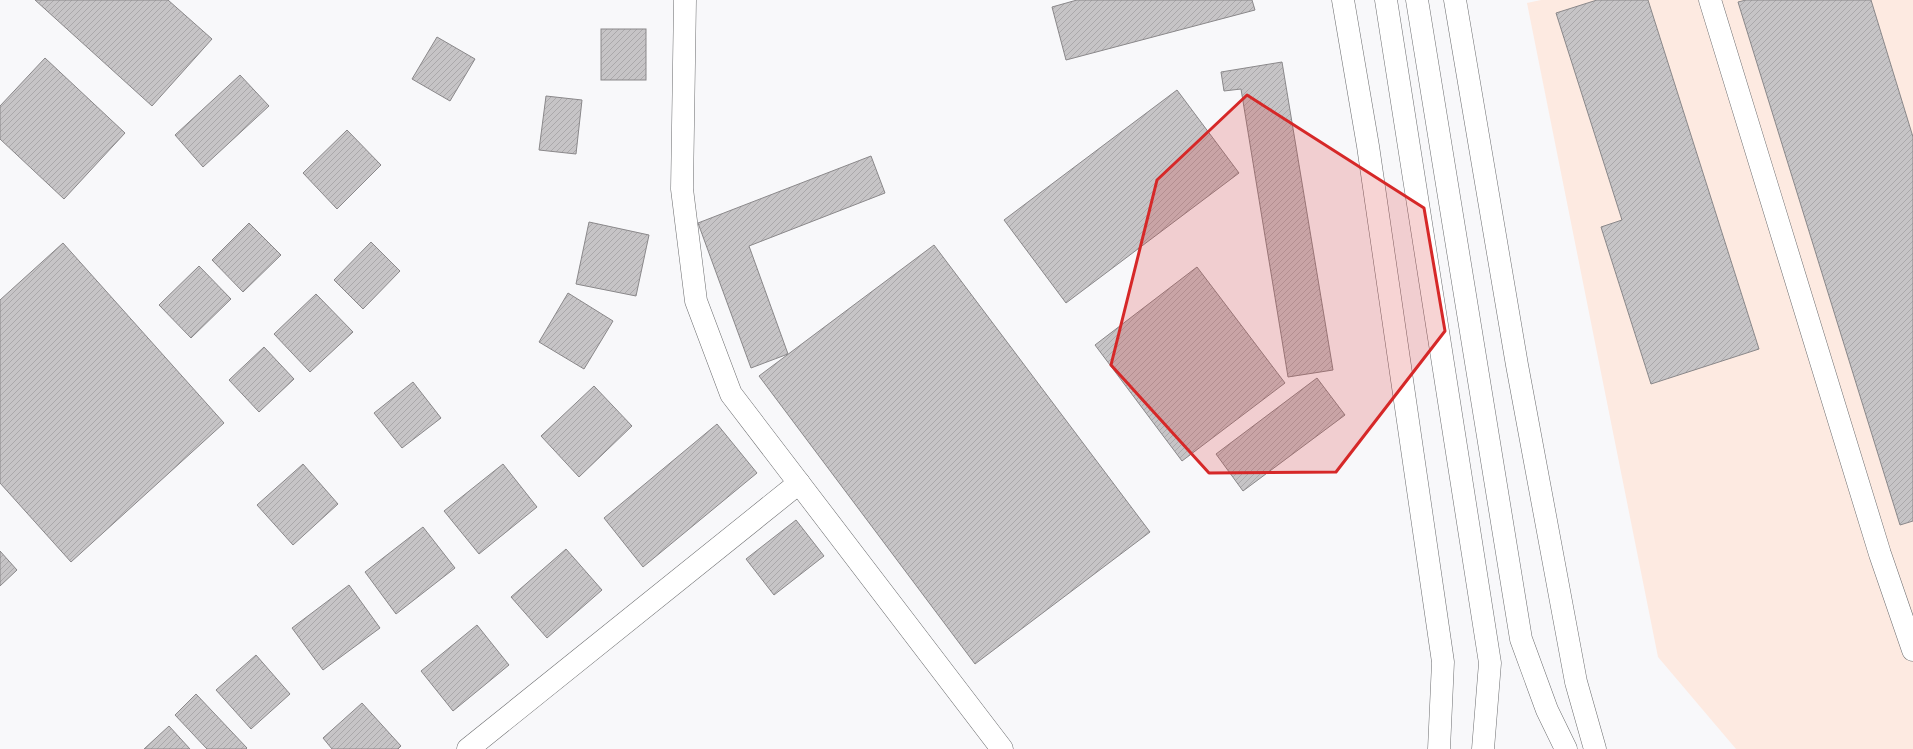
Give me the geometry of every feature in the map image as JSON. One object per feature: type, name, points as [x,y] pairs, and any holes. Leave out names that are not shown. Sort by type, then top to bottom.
[{"type":"street","points":[[685,0],[682,189],[696,301],[731,394],[1002,749]]},
{"type":"street","points":[[1343,0],[1369,154],[1443,662],[1439,749]]},
{"type":"street","points":[[1386,0],[1490,663],[1483,749]]},
{"type":"street","points":[[1417,0],[1520,639],[1546,710],[1566,749]]},
{"type":"street","points":[[1455,0],[1516,365],[1576,682],[1595,749]]},
{"type":"street","points":[[1710,0],[1878,547],[1913,650]]},
{"type":"street","points":[[468,749],[799,483]]},
{"type":"highlighted area","points":[[1247,95],[1424,208],[1445,331],[1336,472],[1209,473],[1111,365],[1157,180]]},
{"type":"shaded area","points":[[1541,0],[1913,0],[1913,749],[1736,749],[1658,657],[1527,3]]},
{"type":"building","points":[[35,0],[168,0],[212,39],[152,106]]},
{"type":"building","points":[[1077,0],[1252,0],[1255,10],[1066,60],[1052,7]]},
{"type":"building","points":[[1597,0],[1648,0],[1759,349],[1651,384],[1601,227],[1622,220],[1556,13]]},
{"type":"building","points":[[1746,0],[1871,0],[1913,137],[1913,521],[1900,525],[1738,2]]},
{"type":"building","points":[[601,29],[646,29],[646,80],[601,80]]},
{"type":"building","points":[[437,37],[475,59],[450,101],[412,79]]},
{"type":"building","points":[[45,58],[125,133],[64,199],[0,139],[0,106]]},
{"type":"building","points":[[1282,62],[1333,370],[1288,377],[1241,89],[1224,91],[1221,72]]},
{"type":"building","points":[[240,75],[269,106],[203,167],[175,135]]},
{"type":"building","points":[[1177,90],[1239,173],[1066,303],[1004,220]]},
{"type":"building","points":[[546,96],[582,100],[576,154],[539,150]]},
{"type":"building","points":[[347,130],[381,165],[337,209],[303,173]]},
{"type":"building","points":[[871,156],[885,193],[749,246],[788,354],[751,368],[698,223]]},
{"type":"building","points":[[589,222],[649,235],[636,296],[576,284]]},
{"type":"building","points":[[249,223],[281,255],[243,292],[212,260]]},
{"type":"building","points":[[371,242],[400,271],[363,309],[334,280]]},
{"type":"building","points":[[63,243],[224,423],[71,562],[0,483],[0,300]]},
{"type":"building","points":[[934,245],[1150,532],[975,664],[759,376]]},
{"type":"building","points":[[199,266],[231,299],[191,338],[159,305]]},
{"type":"building","points":[[1197,267],[1285,383],[1182,461],[1095,345]]},
{"type":"building","points":[[568,293],[613,321],[584,369],[539,342]]},
{"type":"building","points":[[316,294],[353,332],[310,372],[274,334]]},
{"type":"building","points":[[264,347],[294,379],[259,412],[229,380]]},
{"type":"building","points":[[1317,378],[1345,415],[1243,491],[1216,454]]},
{"type":"building","points":[[413,382],[441,418],[402,448],[374,413]]},
{"type":"building","points":[[594,386],[632,426],[579,477],[541,436]]},
{"type":"building","points":[[717,424],[757,473],[643,567],[604,518]]},
{"type":"building","points":[[303,464],[338,504],[293,545],[257,505]]},
{"type":"building","points":[[503,464],[537,507],[479,554],[444,511]]},
{"type":"building","points":[[796,520],[824,556],[774,595],[746,559]]},
{"type":"building","points":[[423,527],[455,568],[396,614],[365,572]]},
{"type":"building","points":[[566,549],[602,590],[547,638],[511,597]]},
{"type":"building","points":[[0,551],[17,570],[0,586]]},
{"type":"building","points":[[349,585],[380,628],[323,670],[292,628]]},
{"type":"building","points":[[477,625],[509,665],[453,711],[421,671]]},
{"type":"building","points":[[256,655],[290,694],[251,729],[216,690]]},
{"type":"building","points":[[196,694],[247,748],[246,749],[207,749],[175,715]]},
{"type":"building","points":[[362,703],[401,746],[398,749],[332,749],[323,738]]},
{"type":"building","points":[[169,726],[190,749],[144,749]]}]
